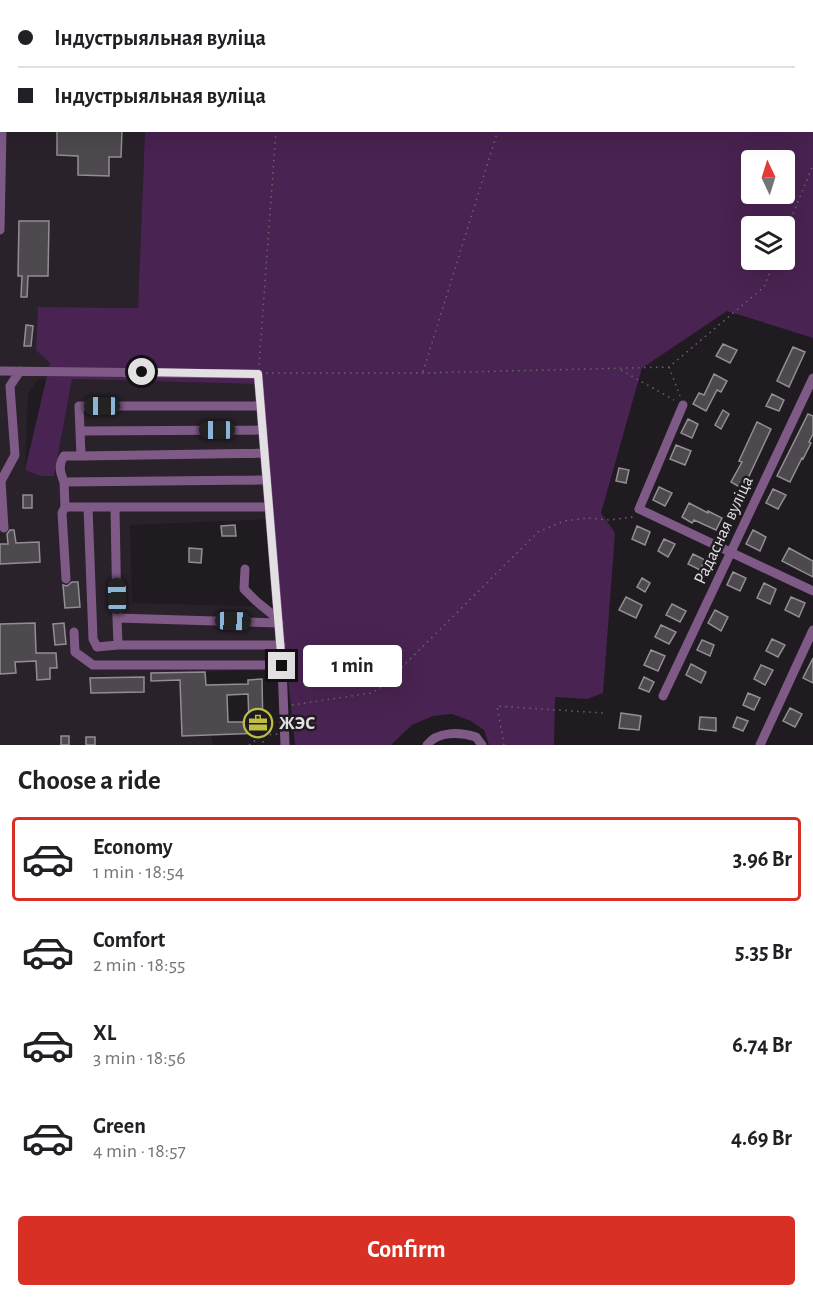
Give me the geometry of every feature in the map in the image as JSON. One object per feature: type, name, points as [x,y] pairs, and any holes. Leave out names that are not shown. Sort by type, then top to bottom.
[{"type":"street","points":[[0,230],[2,132]]},
{"type":"street","points":[[0,371],[258,374],[281,645],[285,745]]},
{"type":"street","points":[[4,528],[1,481],[15,455],[10,386],[20,371]]},
{"type":"street","name":"Радасная вуліца","points":[[663,696],[813,378]]},
{"type":"street","points":[[683,405],[639,509],[813,591]]},
{"type":"street","points":[[81,456],[79,406],[261,406]]},
{"type":"street","points":[[80,431],[262,430]]},
{"type":"street","points":[[66,579],[62,513],[65,507],[64,482],[60,471],[60,462],[64,456],[264,453]]},
{"type":"street","points":[[64,482],[266,480]]},
{"type":"street","points":[[65,507],[268,507]]},
{"type":"street","points":[[88,507],[93,639],[97,647],[281,645]]},
{"type":"street","points":[[115,507],[118,645]]},
{"type":"street","points":[[244,569],[244,589],[279,621]]},
{"type":"street","points":[[117,618],[279,621]]},
{"type":"street","points":[[760,745],[813,630]]},
{"type":"street","points":[[74,632],[75,652],[93,665],[282,666]]},
{"type":"street","points":[[427,745],[431,739],[436,737],[459,734],[476,737],[482,745]]},
{"type":"path","points":[[276,132],[258,374],[423,373],[669,367],[764,287],[771,270]]},
{"type":"path","points":[[423,373],[497,132]]},
{"type":"path","points":[[792,216],[813,165]]},
{"type":"path","points":[[669,367],[683,405]]},
{"type":"path","points":[[620,369],[683,405]]},
{"type":"path","points":[[285,706],[371,693],[382,687],[538,532],[564,520],[588,518],[609,520],[632,517],[639,509]]},
{"type":"path","points":[[504,745],[497,706],[603,713]]},
{"type":"path","points":[[249,745],[263,735],[285,734]]},
{"type":"path","points":[[263,735],[263,745]]},
{"type":"shaded area","points":[[0,132],[145,132],[138,308],[38,307],[72,379],[257,384],[271,519],[130,525],[132,603],[278,607],[286,668],[200,672],[205,673],[208,735],[212,737],[213,745],[0,745]],"holes":[[[38,379],[71,380],[54,476],[40,476],[25,470],[28,394]]]},
{"type":"shaded area","points":[[145,132],[813,132],[813,338],[727,311],[642,368],[601,513],[615,533],[603,693],[587,699],[555,697],[554,745],[489,745],[484,730],[471,721],[452,714],[433,716],[412,725],[391,745],[295,745],[257,384],[72,379],[54,476],[40,476],[25,470],[50,363],[36,350],[38,307],[138,308]]},
{"type":"building","points":[[57,132],[122,132],[121,157],[109,157],[109,176],[78,175],[78,156],[57,155]]},
{"type":"building","points":[[19,221],[49,221],[48,276],[28,276],[27,297],[21,297],[22,276],[18,276]]},
{"type":"building","points":[[26,325],[33,326],[31,346],[24,346]]},
{"type":"building","points":[[723,344],[737,350],[730,363],[716,356]]},
{"type":"building","points":[[793,347],[805,352],[789,387],[777,381]]},
{"type":"building","points":[[714,374],[727,381],[721,392],[717,390],[706,411],[693,404],[699,393],[704,395]]},
{"type":"building","points":[[772,394],[784,400],[779,411],[766,406]]},
{"type":"building","points":[[723,410],[729,414],[721,429],[715,425]]},
{"type":"building","points":[[808,414],[813,416],[813,434],[809,442],[811,443],[790,482],[777,476]]},
{"type":"building","points":[[688,419],[698,424],[692,438],[681,433]]},
{"type":"building","points":[[757,422],[771,429],[743,489],[731,482],[742,462],[739,461]]},
{"type":"building","points":[[676,445],[691,451],[685,465],[670,459]]},
{"type":"building","points":[[619,468],[629,470],[626,483],[616,481]]},
{"type":"building","points":[[659,487],[672,493],[665,506],[653,500]]},
{"type":"building","points":[[773,489],[786,495],[778,509],[766,503]]},
{"type":"building","points":[[23,495],[32,495],[32,508],[23,508]]},
{"type":"building","points":[[689,503],[722,518],[716,530],[694,520],[692,523],[682,517]]},
{"type":"building","points":[[235,525],[236,536],[222,536],[221,526]]},
{"type":"building","points":[[637,526],[650,532],[645,545],[632,539]]},
{"type":"building","points":[[10,530],[14,530],[16,543],[39,542],[40,562],[0,564],[0,544],[8,544],[7,534]]},
{"type":"building","points":[[753,530],[766,537],[760,551],[746,544]]},
{"type":"building","points":[[664,539],[675,544],[668,557],[658,551]]},
{"type":"building","points":[[189,548],[202,549],[201,563],[189,562]]},
{"type":"building","points":[[789,548],[813,561],[813,577],[782,561]]},
{"type":"building","points":[[693,554],[705,560],[700,570],[688,564]]},
{"type":"building","points":[[733,572],[746,578],[740,591],[727,585]]},
{"type":"building","points":[[642,578],[650,583],[645,592],[637,587]]},
{"type":"building","points":[[72,582],[78,582],[80,607],[65,608],[63,585],[67,586]]},
{"type":"building","points":[[764,583],[776,589],[770,604],[757,598]]},
{"type":"building","points":[[626,597],[642,605],[636,618],[619,610]]},
{"type":"building","points":[[791,597],[805,603],[799,617],[785,610]]},
{"type":"building","points":[[672,604],[686,611],[680,622],[666,615]]},
{"type":"building","points":[[715,610],[728,617],[721,631],[708,623]]},
{"type":"building","points":[[35,623],[36,653],[56,653],[57,668],[50,668],[50,679],[37,680],[36,661],[15,662],[16,673],[0,674],[0,624]]},
{"type":"building","points":[[64,623],[66,644],[55,645],[53,624]]},
{"type":"building","points":[[661,625],[676,632],[669,644],[655,637]]},
{"type":"building","points":[[772,639],[785,645],[778,657],[766,651]]},
{"type":"building","points":[[702,640],[714,645],[710,656],[697,650]]},
{"type":"building","points":[[651,650],[665,656],[658,671],[644,665]]},
{"type":"building","points":[[813,658],[813,683],[803,678]]},
{"type":"building","points":[[691,664],[706,672],[701,683],[686,675]]},
{"type":"building","points":[[761,665],[773,670],[765,685],[754,679]]},
{"type":"building","points":[[205,672],[206,685],[248,684],[248,680],[262,679],[263,733],[182,736],[180,680],[151,681],[151,673]],"holes":[[[248,694],[249,722],[228,722],[227,695]]]},
{"type":"building","points":[[144,677],[144,692],[91,693],[90,678]]},
{"type":"building","points":[[644,677],[654,682],[649,692],[639,688]]},
{"type":"building","points":[[748,693],[760,698],[754,710],[743,705]]},
{"type":"building","points":[[790,708],[802,714],[795,727],[783,721]]},
{"type":"building","points":[[621,713],[641,716],[639,730],[619,728]]},
{"type":"building","points":[[700,717],[716,718],[716,731],[699,729]]},
{"type":"building","points":[[737,717],[748,721],[743,731],[733,727]]},
{"type":"building","points":[[61,736],[69,736],[69,745],[61,745]]},
{"type":"building","points":[[86,737],[95,737],[95,745],[86,745]]},
{"type":"place","name":"ЖЭС","points":[[258,723]]},
{"type":"route","points":[[142,372],[258,374],[282,666]]}]
